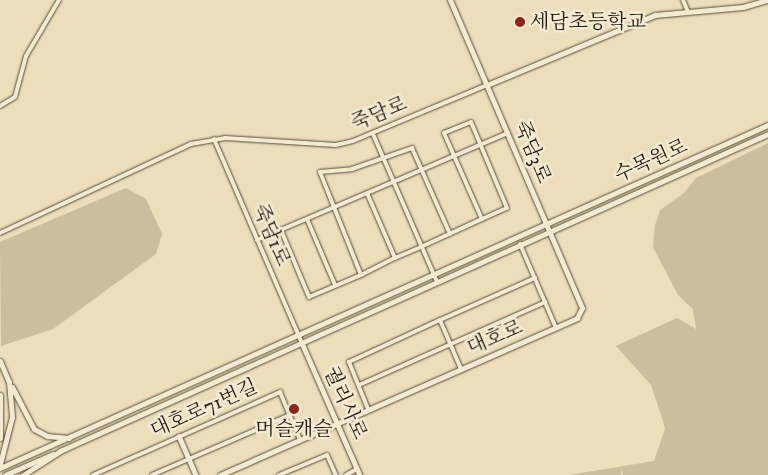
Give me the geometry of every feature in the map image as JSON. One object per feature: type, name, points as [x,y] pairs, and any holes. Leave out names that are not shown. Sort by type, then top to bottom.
[{"type":"main road","points":[[0,361],[34,429],[47,436],[69,438]]},
{"type":"main road","points":[[0,464],[12,417],[9,382]]},
{"type":"main road","points":[[0,395],[0,438]]},
{"type":"main road","points":[[23,475],[62,450]]},
{"type":"street","points":[[0,106],[15,97],[26,56],[59,0]]},
{"type":"street","name":"죽담3로","points":[[450,0],[508,132],[548,232]]},
{"type":"street","points":[[683,0],[688,12]]},
{"type":"street","name":"죽담로","points":[[0,233],[162,156],[214,139],[336,144],[373,134],[655,15],[768,0]]},
{"type":"street","points":[[281,230],[309,297],[362,275],[395,258],[507,208],[471,122],[444,133],[482,219]]},
{"type":"street","name":"수목원로","points":[[0,468],[768,125]]},
{"type":"street","points":[[257,240],[508,132]]},
{"type":"street","points":[[373,134],[438,282]]},
{"type":"street","name":"수목원로","points":[[6,475],[768,134]]},
{"type":"street","name":"죽담1로","points":[[214,139],[302,343]]},
{"type":"street","points":[[362,275],[320,172],[385,160],[412,148],[450,234]]},
{"type":"street","points":[[368,193],[395,258]]},
{"type":"street","points":[[307,219],[335,286]]},
{"type":"street","name":"대호로","points":[[220,475],[577,318],[582,308],[548,232]]},
{"type":"street","points":[[520,244],[556,328]]},
{"type":"street","points":[[368,409],[349,362],[535,278]]},
{"type":"street","points":[[359,385],[545,302]]},
{"type":"street","points":[[440,320],[461,369]]},
{"type":"street","name":"궐리사로","points":[[302,343],[360,475]]},
{"type":"street","name":"대호로71번길","points":[[93,475],[280,392],[300,440]]},
{"type":"street","points":[[152,475],[290,415]]},
{"type":"street","points":[[179,436],[196,475]]},
{"type":"street","points":[[279,475],[327,455],[336,475]]},
{"type":"street","points":[[346,475],[357,470]]},
{"type":"shaded area","points":[[768,143],[768,475],[623,475],[621,469],[621,475],[569,475],[654,461],[665,429],[663,421],[651,385],[616,346],[677,318],[696,329],[693,309],[678,295],[653,247],[655,225],[660,210],[684,193],[696,178]]},
{"type":"shaded area","points":[[126,188],[146,199],[162,234],[156,254],[53,329],[1,346],[0,242]]},
{"type":"place","name":"세담초등학교","points":[[520,22]]},
{"type":"place","name":"머슬캐슬","points":[[294,409]]}]
